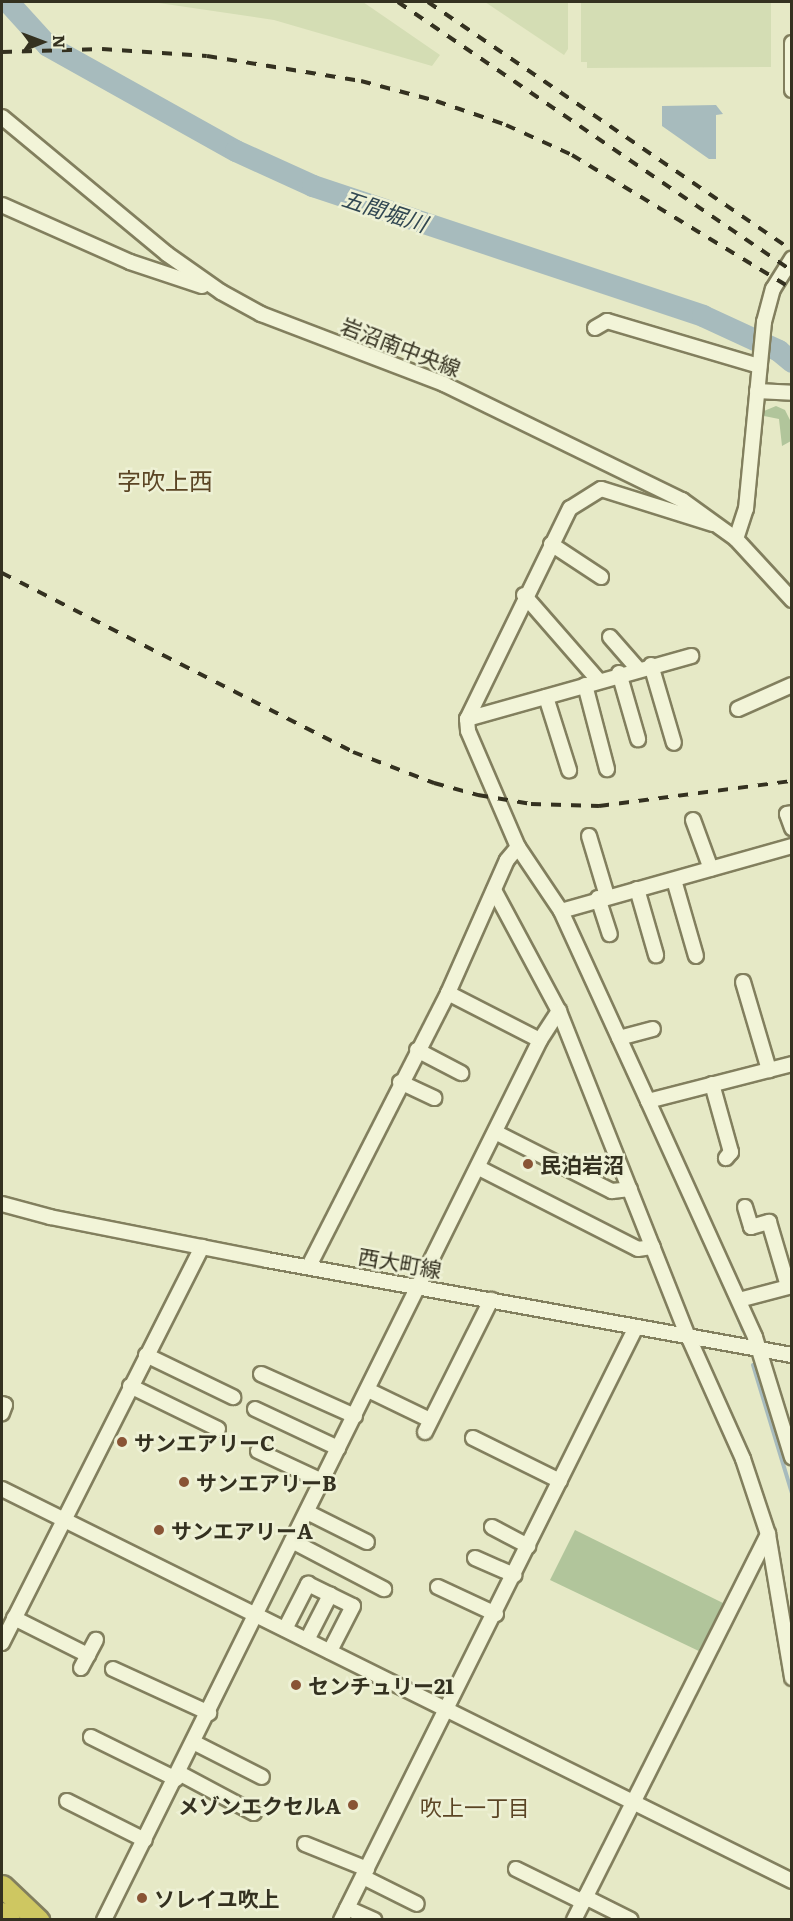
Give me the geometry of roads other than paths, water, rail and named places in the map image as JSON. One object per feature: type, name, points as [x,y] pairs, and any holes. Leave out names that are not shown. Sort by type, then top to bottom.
[{"type":"highway","points":[[2,1886],[38,1920]]},
{"type":"highway","points":[[2,1913],[9,1920]]},
{"type":"street","points":[[792,43],[792,90]]},
{"type":"street","name":"岩沼南中央線","points":[[2,117],[167,254],[221,292],[261,314],[444,384],[557,436],[682,500],[736,539],[792,600]]},
{"type":"street","points":[[2,205],[130,262],[221,292]]},
{"type":"street","points":[[736,539],[746,509],[764,322],[773,289],[792,258]]},
{"type":"street","points":[[595,328],[607,321],[759,363]]},
{"type":"street","points":[[757,391],[790,397]]},
{"type":"street","points":[[718,525],[601,489],[570,508],[524,596],[467,719],[468,731],[518,847],[561,911],[739,1300],[759,1349],[792,1457]]},
{"type":"street","points":[[551,544],[601,577]]},
{"type":"street","points":[[524,596],[592,683],[608,769]]},
{"type":"street","points":[[610,637],[645,667],[674,743]]},
{"type":"street","points":[[467,719],[619,674],[691,656]]},
{"type":"street","points":[[619,674],[638,739]]},
{"type":"street","points":[[738,709],[792,685]]},
{"type":"street","points":[[546,697],[568,770]]},
{"type":"street","points":[[792,813],[787,814],[792,828]]},
{"type":"street","points":[[693,820],[711,869]]},
{"type":"street","points":[[589,836],[610,934]]},
{"type":"street","points":[[561,911],[603,897],[792,846]]},
{"type":"street","points":[[309,1266],[400,1082],[448,993],[494,890],[518,847]]},
{"type":"street","points":[[674,879],[696,956]]},
{"type":"street","points":[[637,889],[657,955]]},
{"type":"street","points":[[494,890],[559,1011],[688,1336],[743,1460],[768,1534],[792,1678]]},
{"type":"street","points":[[743,982],[769,1070]]},
{"type":"street","points":[[448,993],[540,1040]]},
{"type":"street","points":[[104,1920],[195,1743],[255,1614],[497,1133],[540,1040],[559,1011]]},
{"type":"street","points":[[620,1038],[653,1029]]},
{"type":"street","points":[[417,1050],[461,1073]]},
{"type":"street","points":[[648,1101],[792,1064]]},
{"type":"street","points":[[400,1082],[435,1098]]},
{"type":"street","points":[[712,1084],[731,1152],[726,1158]]},
{"type":"street","points":[[497,1133],[612,1191],[630,1189]]},
{"type":"street","points":[[479,1168],[638,1249],[653,1247]]},
{"type":"street","name":"西大町線","points":[[2,1203],[50,1217],[202,1247],[792,1355]]},
{"type":"street","points":[[739,1300],[790,1286],[769,1222],[751,1227],[746,1207]]},
{"type":"street","points":[[2,1643],[202,1247]]},
{"type":"street","points":[[368,1390],[428,1426],[490,1300]]},
{"type":"street","points":[[374,1920],[344,1914],[496,1614],[636,1327]]},
{"type":"street","points":[[146,1355],[233,1397]]},
{"type":"street","points":[[261,1374],[355,1416]]},
{"type":"street","points":[[130,1386],[218,1429]]},
{"type":"street","points":[[2,1404],[5,1405],[2,1413]]},
{"type":"street","points":[[255,1409],[338,1448]]},
{"type":"street","points":[[473,1438],[559,1484]]},
{"type":"street","points":[[258,1451],[322,1482]]},
{"type":"street","points":[[514,1466],[559,1484]]},
{"type":"street","points":[[2,1489],[792,1881]]},
{"type":"street","points":[[307,1512],[367,1542]]},
{"type":"street","points":[[492,1527],[528,1546]]},
{"type":"street","points":[[574,1920],[768,1534]]},
{"type":"street","points":[[292,1541],[384,1588]]},
{"type":"street","points":[[475,1558],[514,1575]]},
{"type":"street","points":[[285,1629],[308,1584],[353,1606],[330,1651]]},
{"type":"street","points":[[438,1587],[496,1614]]},
{"type":"street","points":[[307,1640],[330,1595]]},
{"type":"street","points":[[14,1618],[88,1655]]},
{"type":"street","points":[[81,1668],[96,1640]]},
{"type":"street","points":[[113,1669],[209,1713]]},
{"type":"street","points":[[91,1737],[254,1813]]},
{"type":"street","points":[[195,1743],[262,1777]]},
{"type":"street","points":[[67,1801],[145,1839]]},
{"type":"street","points":[[305,1844],[365,1873],[417,1904]]},
{"type":"street","points":[[516,1869],[631,1920]]},
{"type":"waterway","name":"五間堀川","points":[[8,2],[48,46],[236,151],[313,186],[703,316],[779,351],[792,362]]},
{"type":"waterway","points":[[736,1311],[743,1330]]},
{"type":"waterway","points":[[753,1365],[792,1493]]},
{"type":"railway","points":[[398,2],[792,271]]},
{"type":"railway","points":[[428,2],[792,250]]},
{"type":"railway","points":[[2,52],[102,49],[207,56],[361,81],[436,101],[506,125],[572,155],[792,289]]},
{"type":"railway","points":[[2,573],[353,752],[434,783],[478,795],[531,804],[599,806],[792,781]]},
{"type":"place","name":"民泊岩沼","points":[[528,1164]]},
{"type":"place","name":"サンエアリーC","points":[[122,1442]]},
{"type":"place","name":"サンエアリーB","points":[[184,1482]]},
{"type":"place","name":"サンエアリーA","points":[[159,1530]]},
{"type":"place","name":"センチュリー21","points":[[296,1685]]},
{"type":"place","name":"メゾンエクセルA","points":[[353,1805]]},
{"type":"place","name":"ソレイユ吹上","points":[[142,1898]]},
{"type":"district","name":"字吹上西","points":[[165,480]]},
{"type":"district","name":"吹上一丁目","points":[[475,1807]]}]
